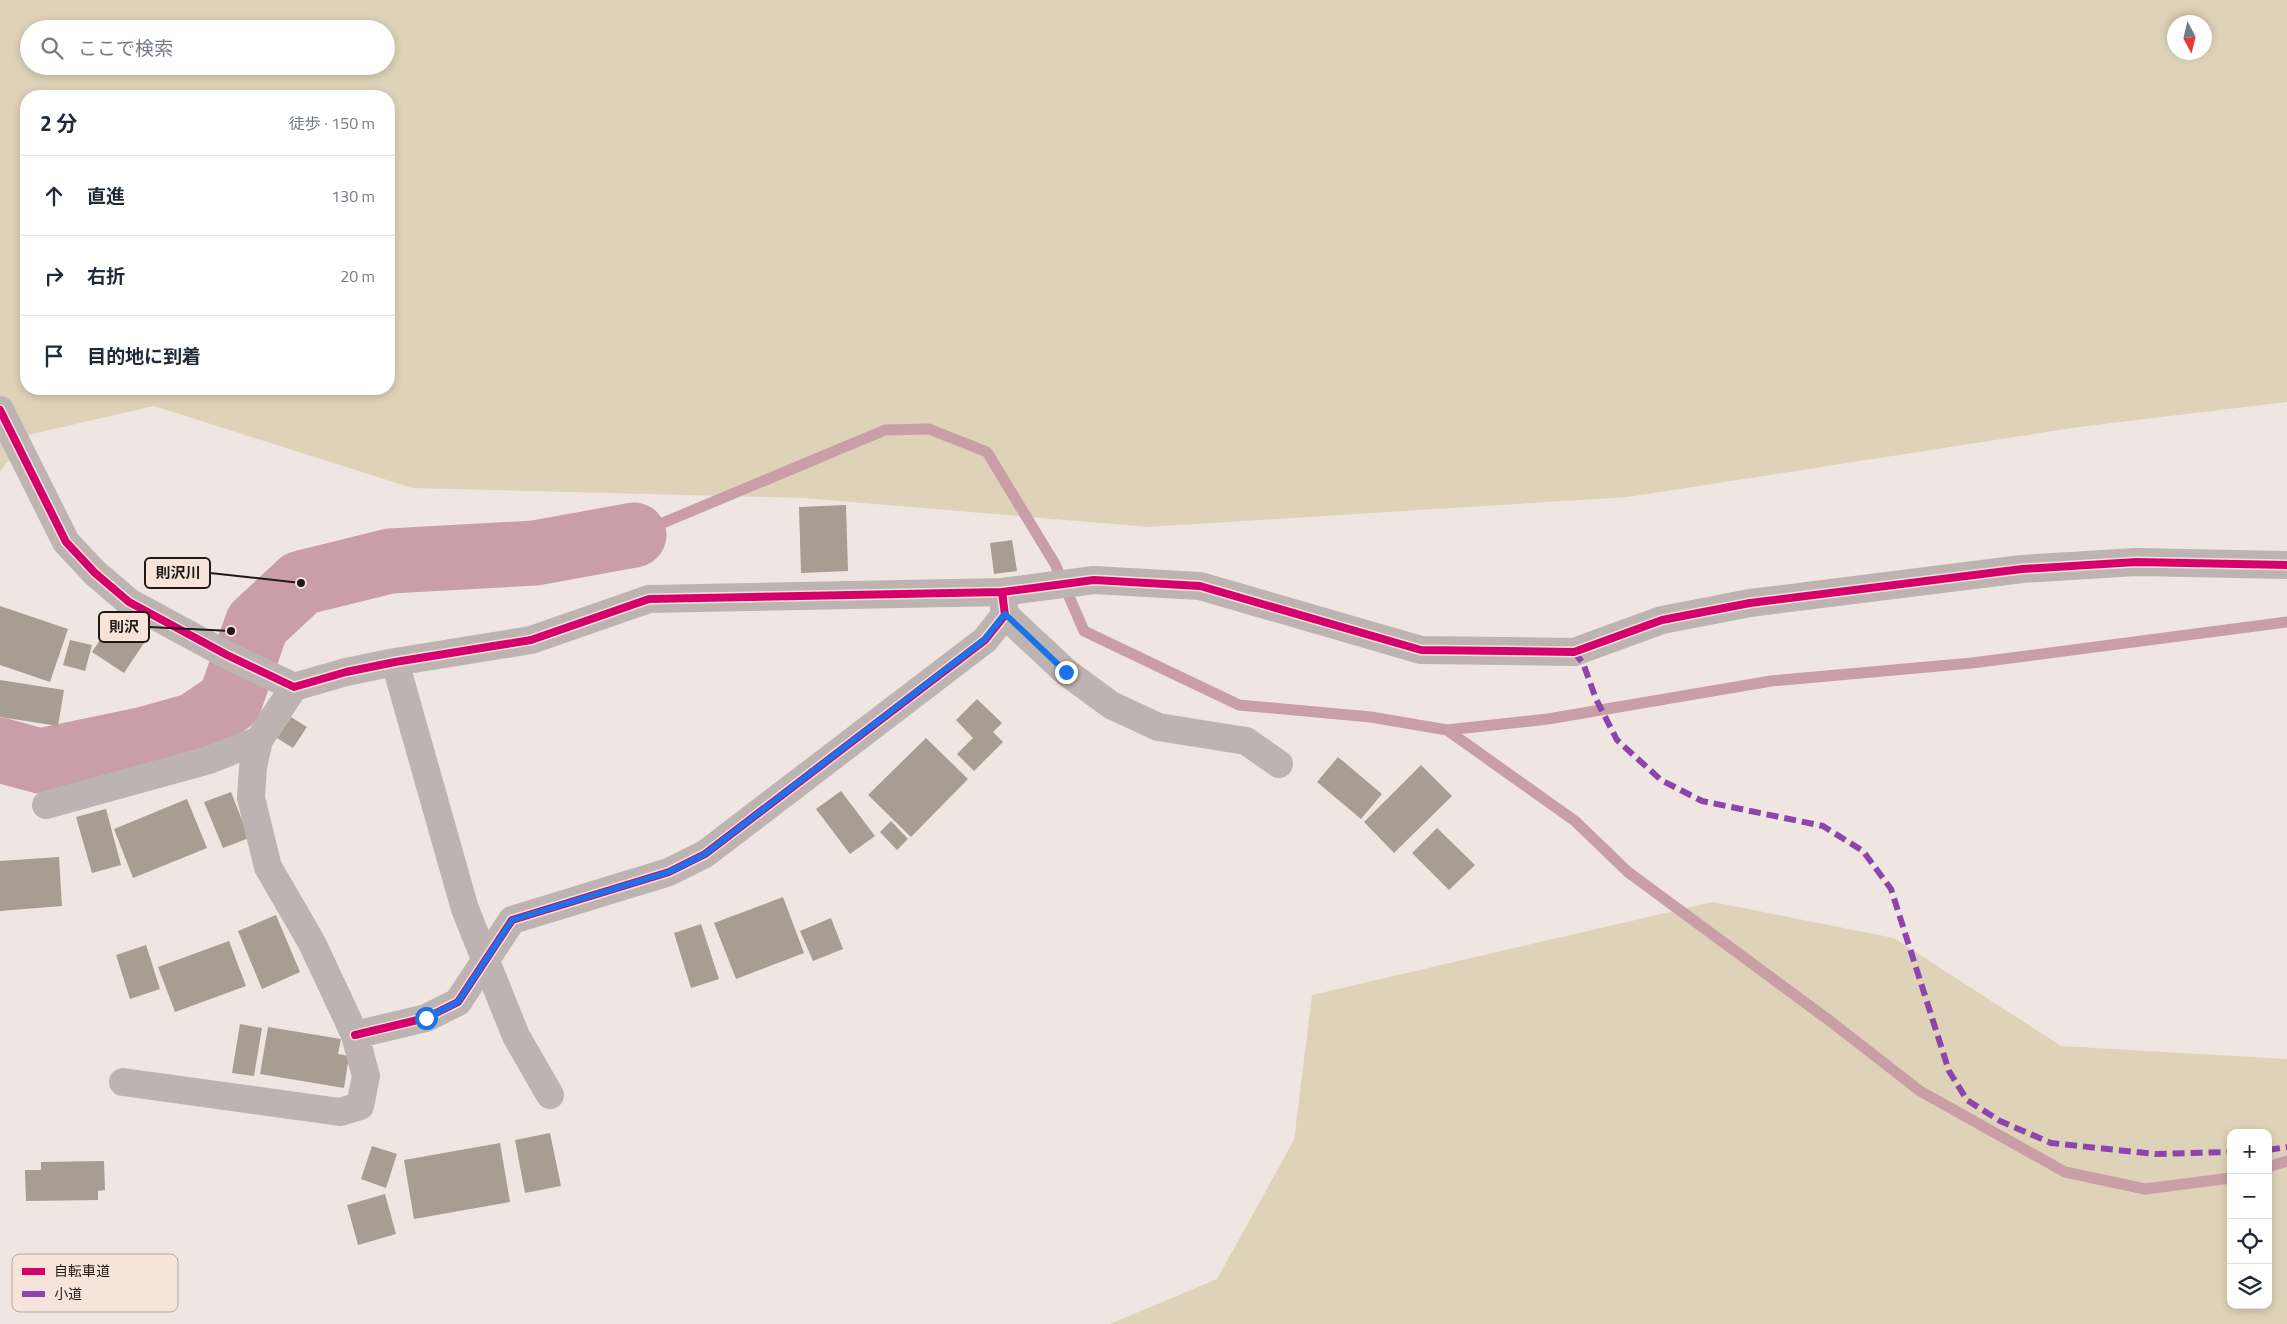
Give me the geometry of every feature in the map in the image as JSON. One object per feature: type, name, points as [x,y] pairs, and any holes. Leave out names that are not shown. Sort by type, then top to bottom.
[{"type":"street","points":[[0,410],[66,542],[95,573],[129,602],[226,655],[285,682],[532,640],[649,598],[1009,599],[1094,580],[1200,586],[1421,650],[1574,652],[1662,620],[1750,603],[2022,569],[2136,562],[2287,564]]},
{"type":"street","points":[[1009,599],[1066,672],[1111,704],[1158,727],[1246,741],[1279,764]]},
{"type":"street","points":[[356,1035],[426,1018],[458,1002],[512,920],[669,872],[705,854],[984,640],[1009,599]]},
{"type":"street","points":[[395,662],[465,909],[516,1036],[550,1095]]},
{"type":"street","points":[[123,1082],[340,1112],[360,1106],[366,1076],[356,1035],[312,942],[268,867],[251,798],[253,767],[259,740],[285,682]]},
{"type":"street","points":[[46,805],[209,760],[259,740]]},
{"type":"shaded area","points":[[0,0],[2287,0],[2287,402],[2079,427],[1628,497],[1148,527],[803,498],[412,488],[154,406],[28,435],[0,472]]},
{"type":"shaded area","points":[[1713,902],[1894,938],[2061,1046],[2287,1059],[2287,1324],[1110,1324],[1217,1279],[1294,1140],[1312,995]]},
{"type":"building","points":[[846,505],[848,571],[801,573],[799,507]]},
{"type":"building","points":[[1012,540],[1017,571],[994,574],[990,543]]},
{"type":"building","points":[[0,606],[68,629],[50,682],[0,665]]},
{"type":"building","points":[[114,619],[146,640],[124,673],[92,652]]},
{"type":"building","points":[[70,640],[92,645],[85,671],[63,665]]},
{"type":"building","points":[[0,680],[64,690],[58,726],[0,717]]},
{"type":"building","points":[[977,699],[1002,723],[993,732],[1003,742],[974,771],[957,754],[973,738],[956,720]]},
{"type":"building","points":[[291,717],[307,727],[293,748],[277,738]]},
{"type":"building","points":[[926,738],[968,779],[911,837],[868,795]]},
{"type":"building","points":[[1338,757],[1382,794],[1361,819],[1317,782]]},
{"type":"building","points":[[1421,765],[1452,796],[1394,853],[1364,822]]},
{"type":"building","points":[[841,791],[875,836],[850,854],[816,809]]},
{"type":"building","points":[[231,792],[249,838],[223,848],[204,802]]},
{"type":"building","points":[[187,799],[207,848],[133,878],[114,829]]},
{"type":"building","points":[[106,809],[121,865],[92,873],[76,817]]},
{"type":"building","points":[[891,821],[908,839],[897,850],[880,832]]},
{"type":"building","points":[[1437,828],[1475,865],[1449,890],[1412,853]]},
{"type":"building","points":[[59,857],[62,906],[0,911],[0,861]]},
{"type":"building","points":[[783,897],[804,953],[736,979],[714,923]]},
{"type":"building","points":[[276,915],[300,972],[262,989],[238,931]]},
{"type":"building","points":[[831,918],[843,949],[813,961],[800,931]]},
{"type":"building","points":[[701,924],[719,979],[691,988],[674,933]]},
{"type":"building","points":[[229,941],[246,986],[175,1012],[158,967]]},
{"type":"building","points":[[146,945],[160,989],[130,999],[116,955]]},
{"type":"building","points":[[240,1024],[262,1028],[254,1076],[232,1073]]},
{"type":"building","points":[[268,1027],[341,1039],[338,1054],[349,1056],[344,1088],[260,1074]]},
{"type":"building","points":[[550,1133],[561,1186],[525,1193],[515,1140]]},
{"type":"building","points":[[500,1143],[510,1202],[414,1219],[404,1160]]},
{"type":"building","points":[[372,1146],[397,1154],[386,1188],[361,1179]]},
{"type":"building","points":[[104,1161],[105,1190],[98,1191],[98,1200],[26,1201],[25,1170],[41,1170],[41,1162]]},
{"type":"building","points":[[385,1194],[396,1234],[358,1245],[347,1205]]},
{"type":"waterway","points":[[634,535],[885,430],[929,429],[987,452],[1055,564],[1084,631],[1239,705],[1371,717],[1447,730],[1548,719],[1771,681],[1972,663],[2287,622]]},
{"type":"waterway","points":[[0,750],[40,761],[145,739],[195,725],[230,701],[257,624],[301,583],[390,561],[535,553],[634,535]]},
{"type":"waterway","points":[[1447,730],[1575,821],[1628,872],[1830,1021],[1920,1091],[2065,1172],[2145,1189],[2227,1179]]},
{"type":"waterway","points":[[2272,1166],[2287,1161]]},
{"type":"marked path","points":[[1574,652],[1583,663],[1596,699],[1617,740],[1661,780],[1702,801],[1823,826],[1863,851],[1891,889],[1949,1071],[1967,1100],[2000,1121],[2051,1143],[2155,1154],[2227,1152]]},
{"type":"marked path","points":[[2272,1149],[2287,1147]]},
{"type":"cycle path","points":[[0,410],[66,542],[95,573],[129,602],[227,655],[294,687],[346,672],[395,662],[531,640],[649,599],[1002,592],[1094,580],[1200,586],[1421,650],[1574,652],[1662,620],[1750,603],[2022,569],[2136,562],[2287,565]]},
{"type":"cycle path","points":[[355,1035],[426,1018],[458,1002],[512,920],[669,872],[705,854],[985,640],[1005,615],[1002,592]]},
{"type":"place","name":"則沢川","points":[[301,583]]},
{"type":"place","name":"則沢","points":[[231,631]]},
{"type":"route","points":[[426,1018],[458,1002],[512,920],[669,872],[705,854],[984,640],[1005,614],[1066,672]]}]
